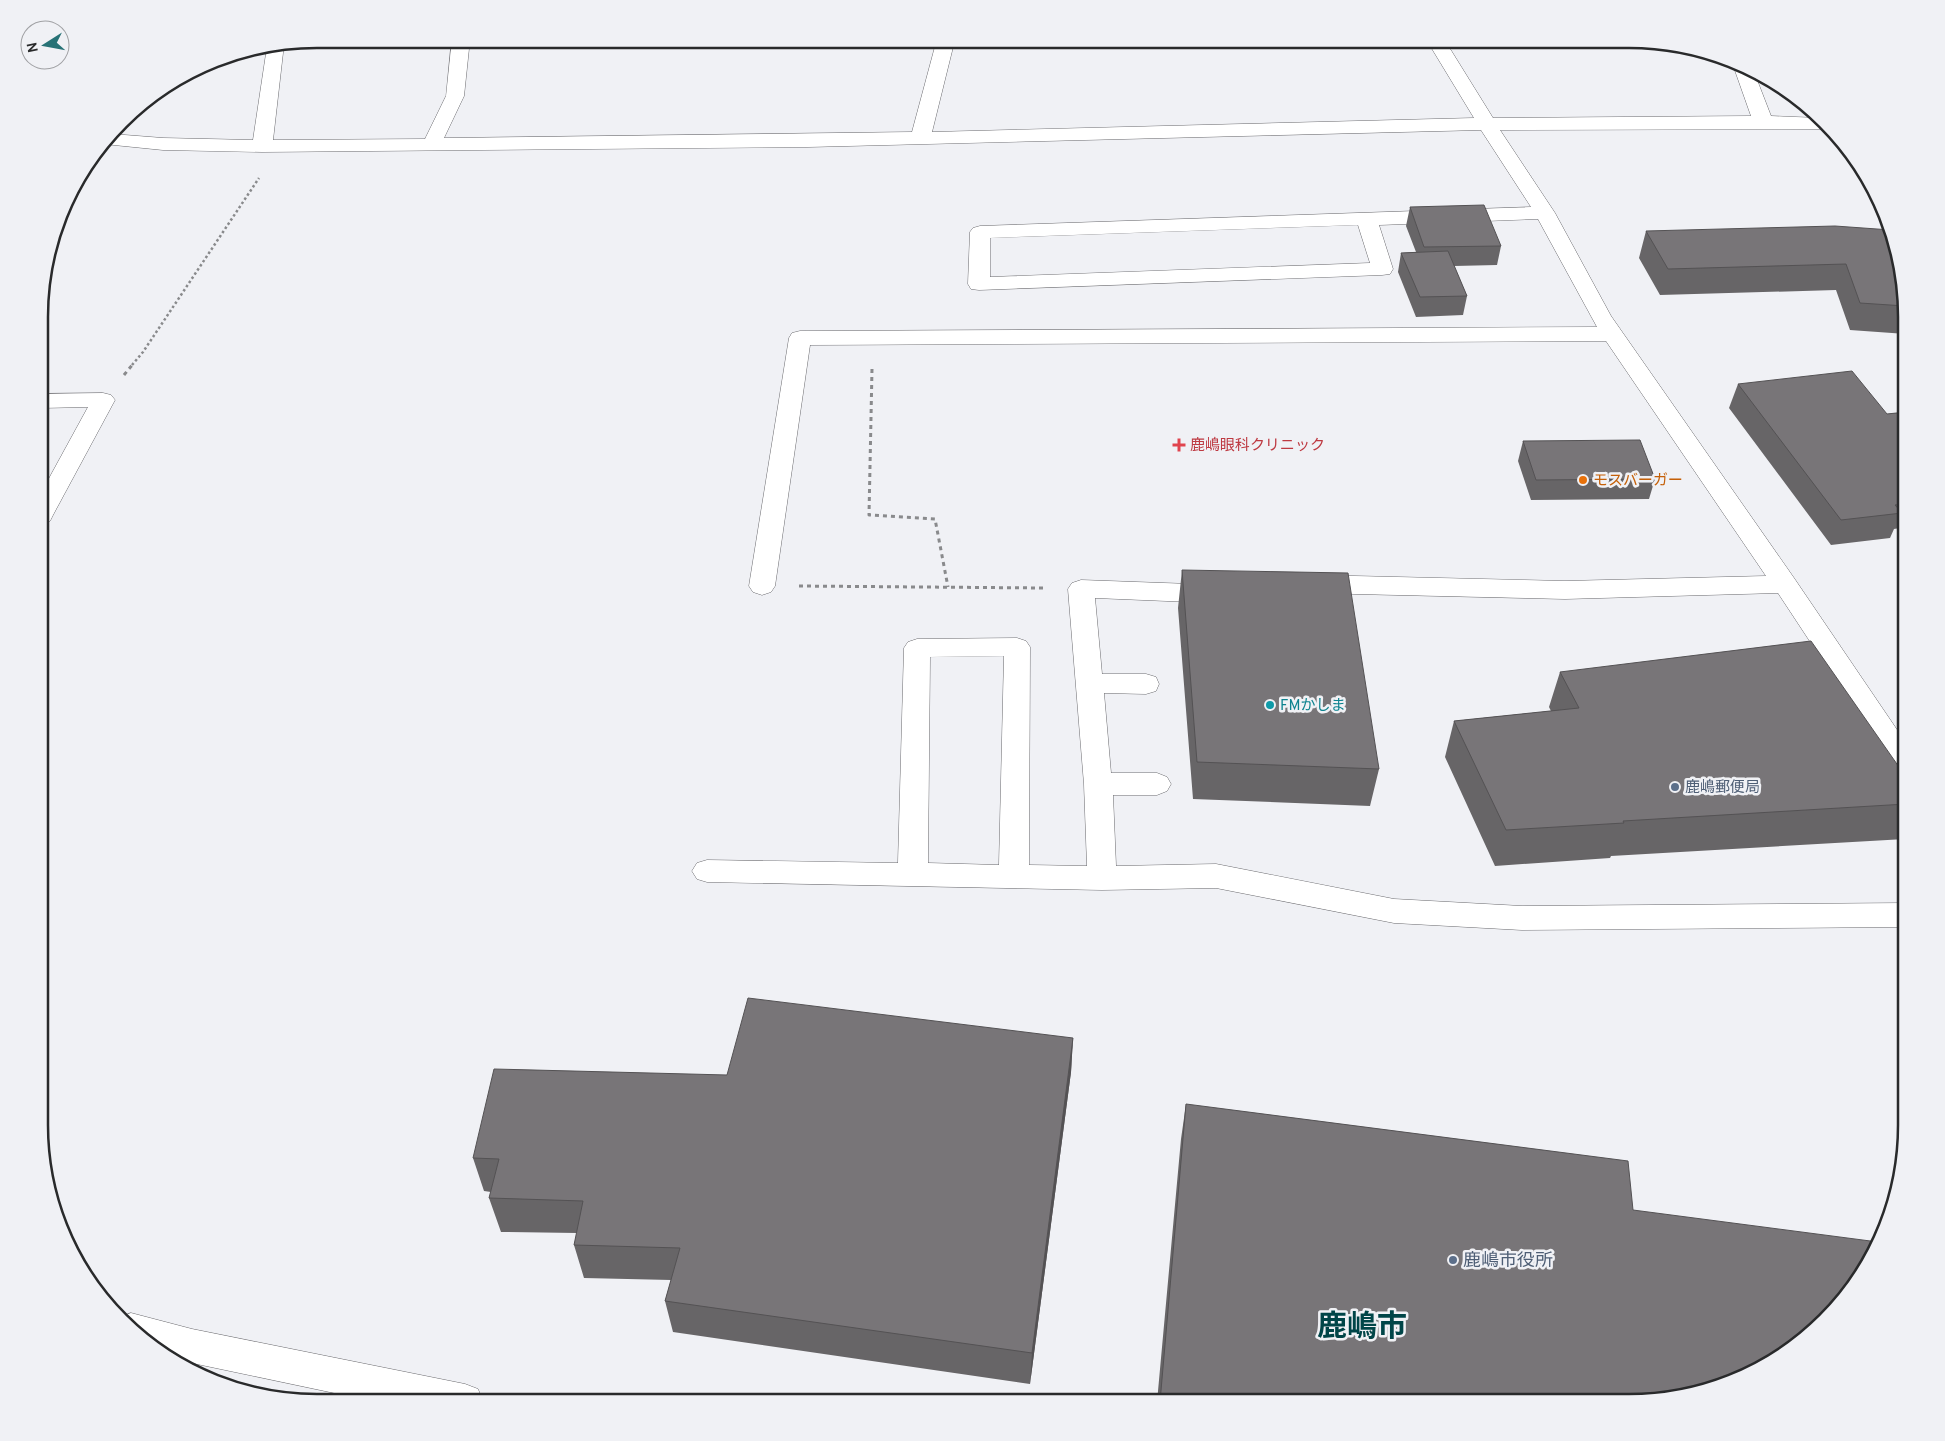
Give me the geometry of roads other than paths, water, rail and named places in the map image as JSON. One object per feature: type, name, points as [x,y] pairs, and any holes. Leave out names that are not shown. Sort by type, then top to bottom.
[{"type":"street","points":[[432,144],[455,96],[460,48]]},
{"type":"street","points":[[921,137],[944,48]]},
{"type":"street","points":[[1440,48],[1486,124],[1545,213],[1600,316],[1786,584],[1897,751]]},
{"type":"street","points":[[272,146],[276,51]]},
{"type":"street","points":[[1746,74],[1764,122]]},
{"type":"street","points":[[114,140],[163,144],[272,146],[808,141],[1486,124],[1764,122],[1817,124]]},
{"type":"street","points":[[1367,220],[1382,268],[979,284],[980,232],[1545,213]]},
{"type":"street","points":[[762,586],[800,338],[1612,334]]},
{"type":"street","points":[[48,401],[102,400],[48,501]]},
{"type":"street","points":[[1288,584],[1566,590],[1786,584]]},
{"type":"street","points":[[1102,878],[1098,784],[1081,589],[1190,593],[1239,585]]},
{"type":"street","points":[[912,874],[917,648],[1017,648],[1014,877]]},
{"type":"street","points":[[1090,684],[1146,684]]},
{"type":"street","points":[[1098,784],[1157,784]]},
{"type":"street","points":[[708,871],[1102,878],[1216,876],[1394,911],[1522,918],[1897,915]]},
{"type":"street","points":[[161,1344],[188,1356],[417,1394]]},
{"type":"place","name":"鹿嶋眼科クリニック","points":[[1179,445]]},
{"type":"place","name":"モスバーガー","points":[[1583,480]]},
{"type":"place","name":"FMかしま","points":[[1270,705]]},
{"type":"place","name":"鹿嶋郵便局","points":[[1675,787]]},
{"type":"place","name":"鹿嶋市役所","points":[[1453,1260]]},
{"type":"district","name":"鹿嶋市","points":[[1362,1326]]}]
